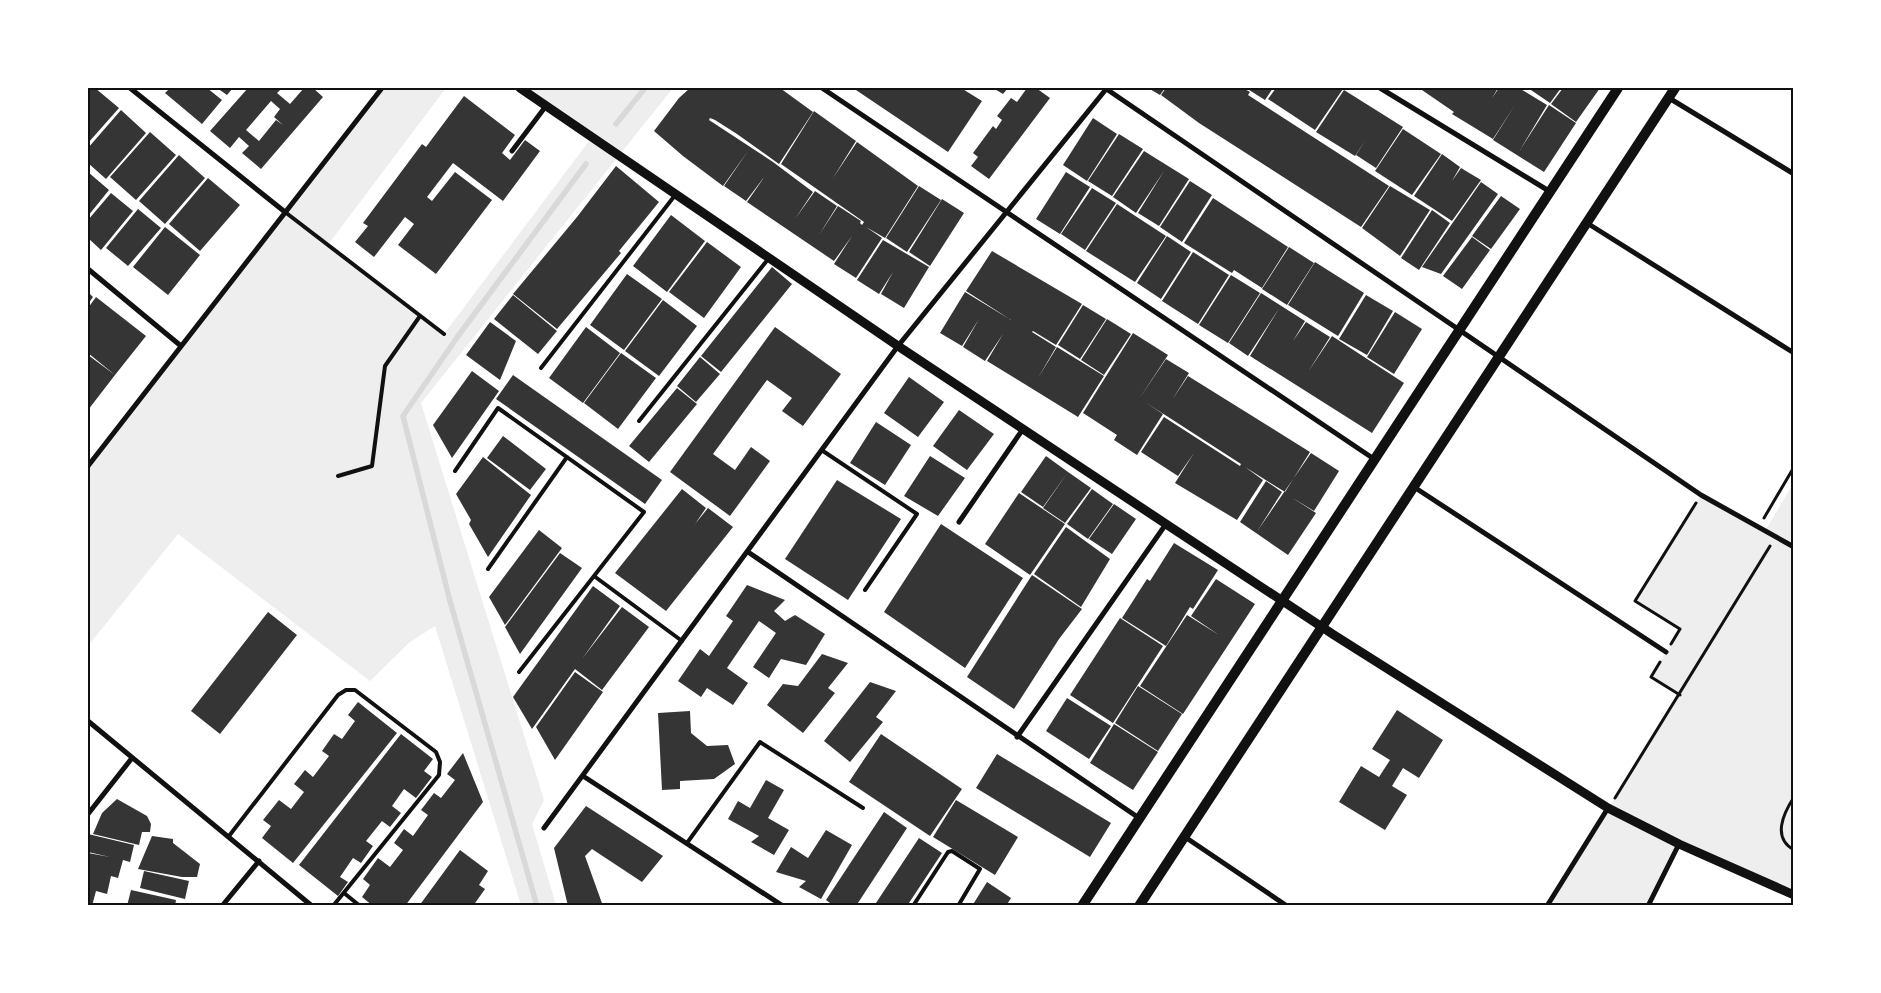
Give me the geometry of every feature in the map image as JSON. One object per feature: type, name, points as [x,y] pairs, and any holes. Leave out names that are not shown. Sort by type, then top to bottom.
[{"type":"main road","points":[[1082,906],[1618,88]]},
{"type":"main road","points":[[1139,906],[1675,88]]},
{"type":"street","points":[[130,88],[285,212]]},
{"type":"street","points":[[88,466],[382,88]]},
{"type":"street","points":[[520,88],[898,346],[1322,627],[1608,808],[1679,844],[1794,895]]},
{"type":"street","points":[[822,88],[1374,459]]},
{"type":"street","points":[[544,828],[898,346],[1106,88],[1701,495],[1794,547]]},
{"type":"street","points":[[1380,88],[1550,191]]},
{"type":"street","points":[[1669,98],[1794,174]]},
{"type":"street","points":[[512,151],[546,106]]},
{"type":"street","points":[[1587,222],[1794,354]]},
{"type":"street","points":[[88,269],[181,346]]},
{"type":"street","points":[[959,522],[1023,429]]},
{"type":"street","points":[[1414,487],[1666,652]]},
{"type":"street","points":[[1017,737],[1166,524]]},
{"type":"street","points":[[748,552],[1017,737],[1139,818]]},
{"type":"street","points":[[88,721],[312,906]]},
{"type":"street","points":[[88,814],[132,758]]},
{"type":"street","points":[[584,776],[783,906]]},
{"type":"street","points":[[1547,906],[1608,808]]},
{"type":"street","points":[[1184,837],[1287,906]]},
{"type":"street","points":[[1648,906],[1679,844]]},
{"type":"street","points":[[222,906],[259,861]]},
{"type":"lane","points":[[541,368],[676,194]]},
{"type":"lane","points":[[285,212],[444,334]]},
{"type":"lane","points":[[639,420],[769,258]]},
{"type":"lane","points":[[338,476],[372,466],[385,366],[420,316]]},
{"type":"lane","points":[[455,471],[498,408],[644,512],[520,672]]},
{"type":"lane","points":[[823,450],[917,514],[865,590]]},
{"type":"lane","points":[[488,569],[567,457]]},
{"type":"lane","points":[[594,576],[682,641]]},
{"type":"lane","points":[[229,836],[338,695],[346,690],[355,690],[436,752],[440,762],[439,775],[333,906]]},
{"type":"lane","points":[[687,843],[760,742],[863,808]]},
{"type":"lane","points":[[913,906],[948,852],[952,851],[980,869],[958,906]]},
{"type":"lane","points":[[344,893],[360,906]]},
{"type":"path","points":[[1758,527],[1794,467]]},
{"type":"path","points":[[1680,695],[1651,677],[1680,629],[1635,601],[1701,495]]},
{"type":"path","points":[[1608,808],[1680,695],[1776,537]]},
{"type":"path","points":[[1794,798],[1783,815],[1780,832],[1786,845],[1794,850]]},
{"type":"shaded area","points":[[382,88],[446,88],[327,246],[444,334],[592,137],[520,88],[673,88],[421,403],[544,800],[532,824],[556,905],[521,905],[435,626],[410,642],[370,681],[178,534],[88,646],[88,466]]},
{"type":"shaded area","points":[[1793,484],[1793,895],[1679,845],[1648,905],[1547,906],[1680,695],[1651,677],[1680,629],[1635,601],[1701,495],[1765,531]]},
{"type":"building","points":[[91,88],[95,88],[119,108],[88,143],[88,91]]},
{"type":"building","points":[[170,88],[207,88],[222,100],[202,124],[165,93]]},
{"type":"building","points":[[217,88],[233,88],[227,95]]},
{"type":"building","points":[[248,88],[282,88],[277,93],[290,104],[304,88],[313,88],[323,97],[261,169],[242,153],[249,146],[239,137],[230,148],[210,131]],"holes":[[[271,101],[280,109],[274,117],[283,125],[276,120],[259,141],[246,130]]]},
{"type":"building","points":[[690,88],[780,88],[813,112],[779,164],[715,120],[710,118],[709,120],[773,162],[813,192],[795,219],[815,191],[837,206],[819,235],[838,206],[861,221],[862,225],[864,222],[781,164],[814,111],[856,141],[833,178],[857,142],[918,186],[885,238],[866,227],[882,238],[856,278],[834,264],[852,236],[834,261],[747,202],[765,176],[746,201],[724,186],[748,151],[723,186],[654,131],[679,98]]},
{"type":"building","points":[[853,88],[961,88],[982,101],[948,152]]},
{"type":"building","points":[[993,88],[1008,88],[1003,94]]},
{"type":"building","points":[[1027,88],[1036,88],[1050,98],[989,179],[971,166],[978,157],[973,153],[993,126],[996,129],[1002,120],[997,116],[1011,98],[1017,102]]},
{"type":"building","points":[[1148,88],[1165,88],[1160,95]]},
{"type":"building","points":[[1166,88],[1243,88],[1250,92],[1248,95],[1389,186],[1361,227],[1199,123],[1161,95]]},
{"type":"building","points":[[1246,88],[1273,88],[1265,100]]},
{"type":"building","points":[[1276,88],[1343,89],[1315,130],[1268,99]]},
{"type":"building","points":[[1419,88],[1498,88],[1492,98],[1499,88],[1519,88],[1547,105],[1520,150],[1549,105],[1576,123],[1544,172],[1493,140],[1515,105],[1493,139],[1452,114],[1454,112]]},
{"type":"building","points":[[1528,88],[1561,88],[1550,103]]},
{"type":"building","points":[[1563,88],[1600,88],[1576,122],[1551,104]]},
{"type":"building","points":[[1344,90],[1403,127],[1376,168],[1356,155],[1366,139],[1355,156],[1316,132]]},
{"type":"building","points":[[464,96],[515,135],[502,153],[510,160],[525,140],[540,151],[503,201],[453,163],[427,197],[432,201],[455,172],[492,200],[436,274],[398,245],[414,224],[405,217],[374,257],[355,242],[368,226],[363,223],[422,144],[426,147]]},
{"type":"building","points":[[121,110],[146,133],[106,179],[88,163],[88,148]]},
{"type":"building","points":[[1093,118],[1117,134],[1087,181],[1063,165]]},
{"type":"building","points":[[1403,129],[1441,154],[1412,195],[1375,171]]},
{"type":"building","points":[[150,132],[176,155],[136,200],[110,177]]},
{"type":"building","points":[[1119,134],[1143,149],[1112,196],[1088,181]]},
{"type":"building","points":[[1144,151],[1189,179],[1159,226],[1138,213],[1164,171],[1136,213],[1113,197]]},
{"type":"building","points":[[1442,154],[1460,167],[1452,181],[1461,168],[1481,180],[1452,221],[1414,196]]},
{"type":"building","points":[[179,155],[205,178],[165,224],[139,201]]},
{"type":"building","points":[[616,166],[659,202],[619,251],[621,253],[557,329],[513,294],[577,217]]},
{"type":"building","points":[[88,172],[109,190],[88,216]]},
{"type":"building","points":[[1066,172],[1090,187],[1060,234],[1036,219]]},
{"type":"building","points":[[208,178],[240,205],[200,251],[169,224]]},
{"type":"building","points":[[1190,181],[1212,195],[1182,242],[1160,227]]},
{"type":"building","points":[[1481,182],[1498,194],[1441,274],[1422,267]]},
{"type":"building","points":[[919,186],[941,200],[907,252],[886,238]]},
{"type":"building","points":[[1390,186],[1430,210],[1400,256],[1362,228]]},
{"type":"building","points":[[1092,188],[1116,203],[1085,250],[1061,234]]},
{"type":"building","points":[[111,193],[133,211],[101,250],[88,238],[88,220]]},
{"type":"building","points":[[1501,196],[1520,209],[1491,249],[1472,236]]},
{"type":"building","points":[[1213,198],[1288,247],[1262,288],[1234,270],[1232,273],[1184,243]]},
{"type":"building","points":[[942,199],[964,213],[930,266],[909,252]]},
{"type":"building","points":[[1117,204],[1166,236],[1135,282],[1086,251]]},
{"type":"building","points":[[138,209],[161,228],[128,266],[106,248]]},
{"type":"building","points":[[1432,210],[1450,223],[1419,270],[1401,258]]},
{"type":"building","points":[[671,215],[705,241],[667,292],[633,266]]},
{"type":"building","points":[[165,227],[200,255],[168,295],[133,267]]},
{"type":"building","points":[[1167,236],[1191,252],[1161,299],[1137,283]]},
{"type":"building","points":[[1472,237],[1490,250],[1462,289],[1443,276]]},
{"type":"building","points":[[883,240],[929,267],[904,308],[881,294],[893,272],[879,294],[857,280]]},
{"type":"building","points":[[707,242],[741,267],[704,318],[669,292]]},
{"type":"building","points":[[1289,247],[1314,263],[1287,305],[1262,289]]},
{"type":"building","points":[[992,251],[1082,304],[1056,345],[1032,332],[1056,347],[1038,378],[1057,347],[1104,376],[1078,417],[987,361],[1003,334],[985,361],[963,347],[979,319],[962,346],[940,333],[965,292],[1011,320],[966,291]]},
{"type":"building","points":[[1193,252],[1229,275],[1198,324],[1162,301]]},
{"type":"building","points":[[1315,262],[1364,293],[1338,336],[1288,305]]},
{"type":"building","points":[[772,267],[792,284],[721,372],[701,356]]},
{"type":"building","points":[[627,274],[662,299],[624,350],[590,325]]},
{"type":"building","points":[[1231,275],[1260,293],[1228,343],[1199,325]]},
{"type":"building","points":[[88,292],[93,297],[88,304]]},
{"type":"building","points":[[1261,293],[1305,321],[1293,341],[1306,322],[1330,337],[1308,372],[1332,336],[1404,383],[1372,433],[1250,356],[1280,307],[1248,356],[1229,343]]},
{"type":"building","points":[[513,295],[557,331],[538,354],[494,319]]},
{"type":"building","points":[[1366,295],[1393,311],[1367,355],[1339,339]]},
{"type":"building","points":[[96,297],[146,336],[115,375],[88,353],[88,308]]},
{"type":"building","points":[[663,300],[697,326],[659,376],[625,351]]},
{"type":"building","points":[[1083,305],[1106,319],[1080,359],[1058,345]]},
{"type":"building","points":[[1395,312],[1422,329],[1394,374],[1367,357]]},
{"type":"building","points":[[1107,319],[1131,334],[1104,375],[1081,360]]},
{"type":"building","points":[[490,322],[516,341],[500,380],[466,355]]},
{"type":"building","points":[[586,327],[620,353],[583,403],[549,378]]},
{"type":"building","points":[[775,327],[841,374],[803,426],[782,411],[792,398],[767,380],[713,454],[735,470],[751,447],[770,461],[730,516],[670,472]]},
{"type":"building","points":[[1133,333],[1168,355],[1139,399],[1166,359],[1189,373],[1172,400],[1188,376],[1310,452],[1285,492],[1245,467],[1263,480],[1237,520],[1175,483],[1194,453],[1178,476],[1141,452],[1164,417],[1240,466],[1241,464],[1145,402],[1163,414],[1137,455],[1114,440],[1117,435],[1083,413]]},
{"type":"building","points":[[621,353],[656,378],[618,429],[584,403]]},
{"type":"building","points":[[88,355],[115,375],[88,410]]},
{"type":"building","points":[[700,357],[720,374],[696,402],[677,386]]},
{"type":"building","points":[[472,371],[499,391],[452,458],[433,425]]},
{"type":"building","points":[[513,375],[662,480],[645,504],[496,399]]},
{"type":"building","points":[[909,377],[944,402],[918,437],[884,413]]},
{"type":"building","points":[[677,388],[697,404],[649,462],[629,446]]},
{"type":"building","points":[[959,410],[994,434],[967,470],[933,446]]},
{"type":"building","points":[[876,422],[911,445],[885,485],[850,463]]},
{"type":"building","points":[[503,436],[546,469],[530,490],[487,458]]},
{"type":"building","points":[[1311,453],[1339,471],[1314,511],[1291,497],[1316,513],[1288,555],[1240,522],[1266,481],[1282,492],[1258,530]]},
{"type":"building","points":[[930,456],[965,478],[938,516],[904,496]]},
{"type":"building","points":[[1046,456],[1068,472],[1043,507],[1021,492]]},
{"type":"building","points":[[483,457],[531,495],[488,557],[469,524],[471,520],[456,494]]},
{"type":"building","points":[[1068,472],[1091,488],[1065,523],[1043,508]]},
{"type":"building","points":[[837,480],[901,519],[848,600],[785,559]]},
{"type":"building","points":[[682,489],[706,508],[695,524],[708,508],[733,527],[666,611],[615,573]]},
{"type":"building","points":[[1092,489],[1113,504],[1088,539],[1067,524]]},
{"type":"building","points":[[1019,493],[1065,524],[1030,575],[985,544]]},
{"type":"building","points":[[1114,504],[1136,519],[1112,554],[1089,539]]},
{"type":"building","points":[[941,524],[1023,578],[965,668],[884,612]]},
{"type":"building","points":[[1066,527],[1110,559],[1081,607],[1034,574]]},
{"type":"building","points":[[539,530],[562,548],[505,625],[489,597]]},
{"type":"building","points":[[1174,543],[1218,570],[1193,609],[1190,607],[1166,646],[1122,618],[1147,579],[1150,581]]},
{"type":"building","points":[[560,553],[582,568],[520,654],[505,627]]},
{"type":"building","points":[[1032,575],[1082,609],[1059,639],[1014,709],[967,677]]},
{"type":"building","points":[[1216,579],[1255,604],[1183,714],[1140,686],[1187,615],[1219,635],[1191,616]]},
{"type":"building","points":[[747,585],[785,600],[774,611],[785,621],[795,615],[825,634],[806,665],[781,659],[769,678],[753,667],[776,633],[759,621],[727,668],[748,683],[733,705],[707,688],[701,697],[678,681],[700,649],[709,656],[733,621],[726,616]]},
{"type":"building","points":[[593,586],[620,606],[582,659],[622,607],[649,627],[602,690],[575,669],[532,729],[513,697]]},
{"type":"building","points":[[268,612],[297,635],[220,734],[191,711]]},
{"type":"building","points":[[1120,618],[1163,646],[1113,723],[1070,695]]},
{"type":"building","points":[[822,654],[848,663],[828,688],[835,693],[803,733],[767,705],[783,684],[798,686]]},
{"type":"building","points":[[575,672],[603,692],[555,760],[536,727]]},
{"type":"building","points":[[870,682],[896,691],[876,717],[883,722],[850,762],[824,741]]},
{"type":"building","points":[[1138,686],[1182,714],[1158,751],[1115,723]]},
{"type":"building","points":[[1067,698],[1111,726],[1089,759],[1046,731]]},
{"type":"building","points":[[358,702],[397,733],[293,863],[262,838],[271,826],[263,820],[279,800],[291,809],[304,792],[294,784],[305,770],[313,777],[329,756],[322,751],[334,734],[342,739],[355,721],[348,715]]},
{"type":"building","points":[[1397,710],[1443,740],[1419,778],[1403,768],[1392,786],[1407,795],[1385,830],[1339,802],[1361,766],[1379,777],[1390,760],[1372,749]]},
{"type":"building","points":[[690,711],[691,733],[707,746],[728,745],[735,764],[714,779],[680,781],[680,789],[662,790],[658,713]]},
{"type":"building","points":[[1114,724],[1158,752],[1133,790],[1090,763]]},
{"type":"building","points":[[401,734],[433,759],[424,771],[432,777],[416,798],[404,789],[392,806],[401,813],[390,827],[382,821],[366,841],[373,846],[361,863],[353,858],[340,877],[348,882],[338,896],[299,865]]},
{"type":"building","points":[[881,734],[962,789],[930,836],[849,782]]},
{"type":"building","points":[[463,753],[483,802],[405,906],[373,906],[362,897],[370,885],[363,879],[378,858],[390,867],[403,850],[394,843],[404,829],[413,836],[428,815],[421,810],[434,793],[441,798],[455,780],[447,774]]},
{"type":"building","points":[[997,754],[1111,823],[1090,857],[976,788]]},
{"type":"building","points":[[766,780],[784,790],[768,818],[789,830],[774,855],[751,842],[759,836],[728,819],[738,801],[750,808]]},
{"type":"building","points":[[117,799],[147,816],[151,824],[150,832],[142,832],[139,845],[93,834],[102,813]]},
{"type":"building","points":[[956,800],[1018,837],[995,875],[933,837]]},
{"type":"building","points":[[586,806],[663,856],[642,882],[592,849],[585,856],[603,906],[568,906],[554,848]]},
{"type":"building","points":[[884,812],[907,828],[856,906],[834,906],[826,900]]},
{"type":"building","points":[[826,830],[852,845],[821,899],[799,887],[806,881],[776,872],[791,847],[808,858]]},
{"type":"building","points":[[88,834],[134,845],[130,862],[123,860],[118,878],[111,876],[107,894],[96,891],[92,906],[88,906],[88,853],[110,857],[88,852]]},
{"type":"building","points":[[152,836],[173,839],[173,843],[200,864],[197,877],[182,877],[138,869]]},
{"type":"building","points":[[919,838],[942,853],[907,906],[874,906]]},
{"type":"building","points":[[460,850],[488,871],[479,885],[485,889],[473,906],[419,906]]},
{"type":"building","points":[[144,871],[189,881],[185,899],[140,888]]},
{"type":"building","points":[[987,882],[1011,898],[1006,906],[972,906]]},
{"type":"building","points":[[131,890],[176,900],[175,906],[127,906]]},
{"type":"waterway","points":[[616,124],[645,88]]},
{"type":"waterway","points":[[537,906],[450,601],[403,416],[458,336],[586,164]]}]
